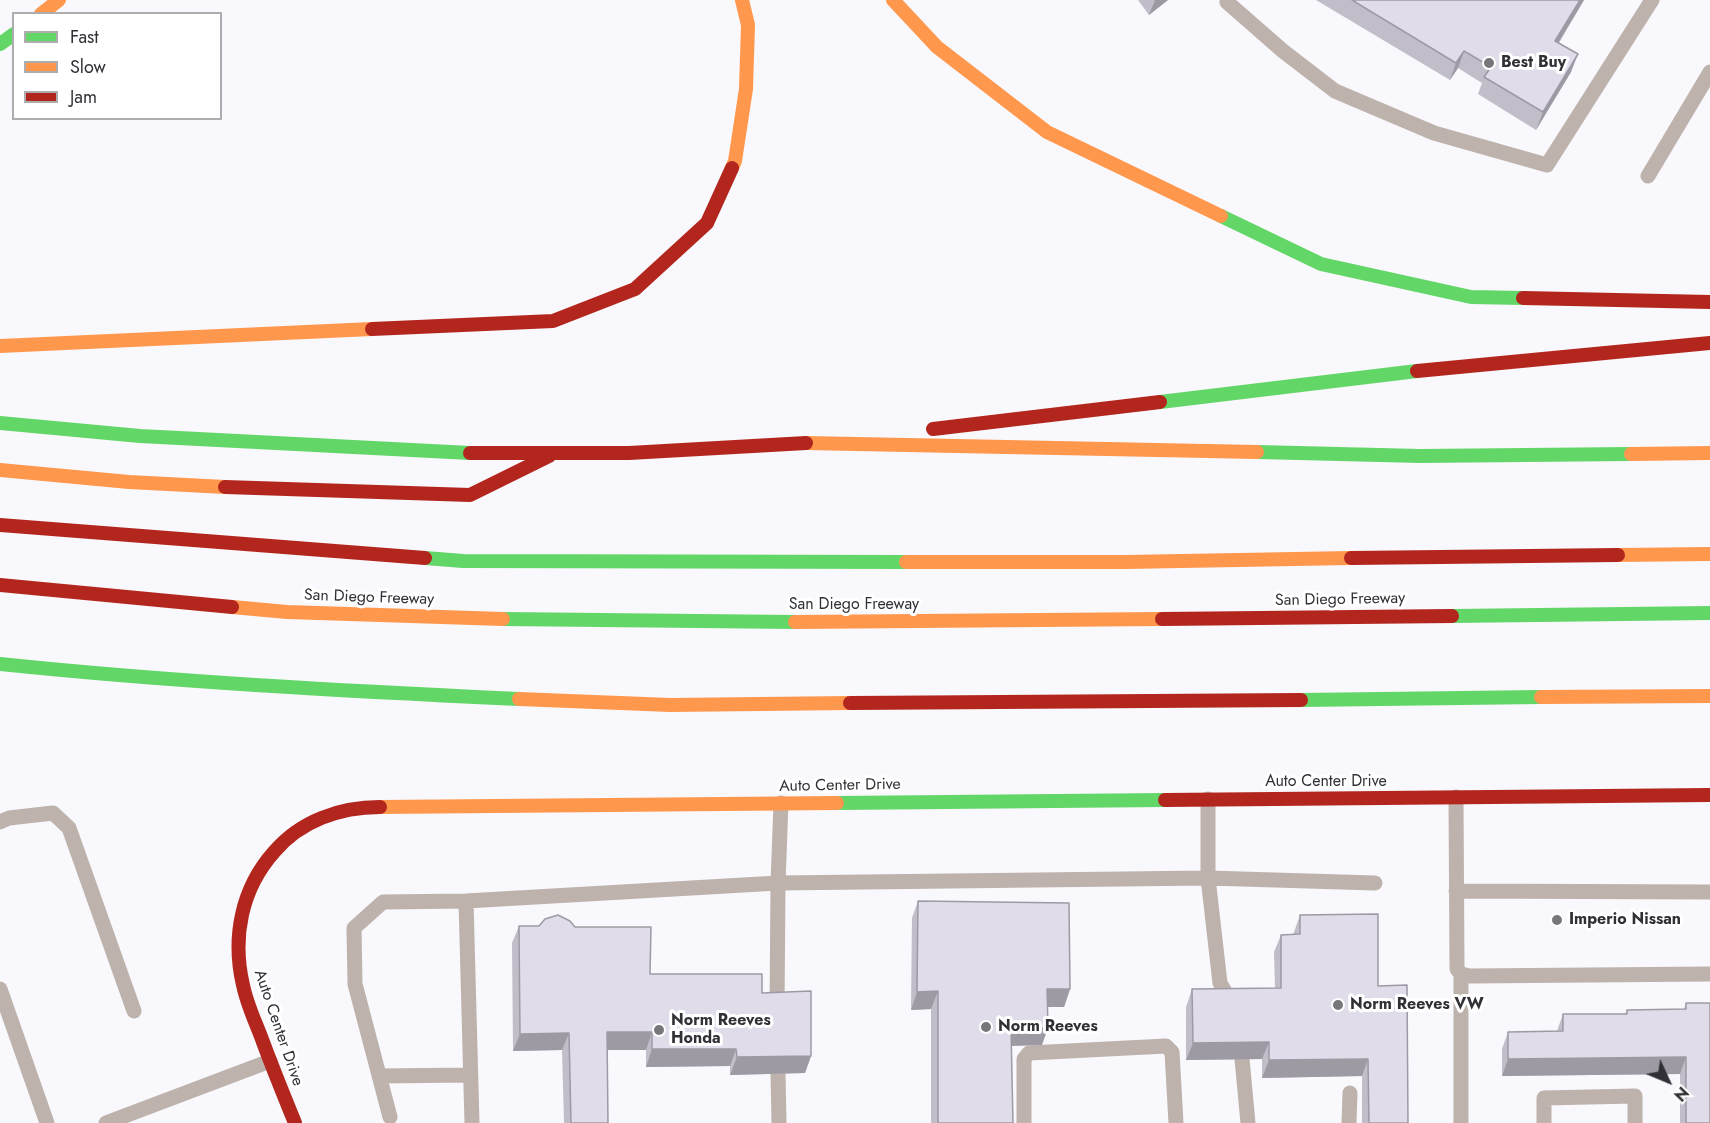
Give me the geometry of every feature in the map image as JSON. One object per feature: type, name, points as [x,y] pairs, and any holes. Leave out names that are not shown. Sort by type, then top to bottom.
[{"type":"main road","points":[[44,12],[59,0]]},
{"type":"main road","points":[[0,346],[553,321],[635,289],[707,223],[735,161],[746,89],[748,25],[742,0]]},
{"type":"main road","points":[[893,0],[936,47],[1047,132],[1321,264],[1471,297],[1710,302]]},
{"type":"main road","points":[[0,423],[140,436],[474,453],[629,453],[815,443],[1448,367],[1710,344]]},
{"type":"main road","points":[[815,443],[1420,456],[1710,453]]},
{"type":"main road","points":[[0,470],[140,482],[280,490],[470,495],[556,453]]},
{"type":"main road","points":[[0,525],[463,561],[1125,562],[1710,554]]},
{"type":"main road","name":"San Diego Freeway","points":[[0,585],[287,612],[498,619],[842,622],[1710,613]]},
{"type":"main road","points":[[0,664],[68,672],[383,693],[670,705],[1710,696]]},
{"type":"main road","points":[[23,680],[68,672]]},
{"type":"main road","name":"Auto Center Drive","points":[[295,1123],[244,987],[238,960],[239,923],[245,899],[265,861],[283,842],[318,819],[338,812],[364,807],[1710,795]]},
{"type":"lane","points":[[1228,0],[1227,2],[1283,51],[1335,91],[1434,134],[1547,165],[1652,0]]},
{"type":"lane","points":[[1648,176],[1710,72]]},
{"type":"lane","points":[[1456,797],[1457,969],[1461,974],[1461,1123]]},
{"type":"lane","points":[[1208,799],[1209,878],[1220,982],[1234,1006]]},
{"type":"lane","points":[[777,1010],[781,803]]},
{"type":"lane","points":[[0,822],[9,818],[52,813],[69,828],[134,1011]]},
{"type":"lane","points":[[390,1117],[355,984],[354,928],[383,902],[466,901],[778,883],[1209,878],[1375,883]]},
{"type":"lane","points":[[1456,891],[1710,892]]},
{"type":"lane","points":[[466,901],[472,1123]]},
{"type":"lane","points":[[1461,974],[1470,976],[1710,974]]},
{"type":"lane","points":[[0,989],[47,1123]]},
{"type":"lane","points":[[1024,1123],[1024,1059],[1029,1053],[1166,1046],[1172,1052],[1176,1123]]},
{"type":"lane","points":[[1242,1059],[1248,1123]]},
{"type":"lane","points":[[106,1123],[270,1061]]},
{"type":"lane","points":[[778,1074],[779,1123]]},
{"type":"lane","points":[[379,1076],[470,1075]]},
{"type":"lane","points":[[1349,1123],[1350,1093]]},
{"type":"lane","points":[[1544,1123],[1544,1098],[1635,1096],[1635,1123]]},
{"type":"building","name":"Best Buy","points":[[1352,0],[1580,0],[1555,41],[1578,54],[1543,112],[1484,77],[1491,67],[1464,51],[1456,63]]},
{"type":"building","name":"Norm Reeves","points":[[918,901],[1069,903],[1070,989],[1047,989],[1048,1028],[1011,1029],[1013,1123],[938,1123],[938,991],[917,992]]},
{"type":"building","points":[[1378,914],[1378,986],[1407,985],[1408,1123],[1369,1123],[1368,1059],[1269,1060],[1269,1042],[1193,1043],[1192,989],[1281,988],[1281,935],[1300,934],[1300,915]]},
{"type":"building","name":"Norm Reeves Honda","points":[[558,915],[570,921],[575,927],[651,927],[650,974],[762,974],[762,993],[811,991],[811,1056],[737,1057],[736,1049],[652,1049],[652,1032],[607,1032],[608,1123],[571,1123],[569,1033],[520,1034],[519,926],[539,926],[545,919]]},
{"type":"building","points":[[1686,1003],[1710,1003],[1710,1123],[1686,1123],[1686,1057],[1508,1059],[1508,1032],[1563,1031],[1563,1014],[1627,1014],[1627,1010],[1686,1009]]},
{"type":"traffic: fast","points":[[0,44],[12,35]]},
{"type":"traffic: fast","points":[[1221,216],[1321,264],[1471,297],[1523,298]]},
{"type":"traffic: fast","points":[[1160,402],[1417,371]]},
{"type":"traffic: fast","points":[[0,423],[140,436],[470,453]]},
{"type":"traffic: fast","points":[[1257,452],[1420,456],[1631,454]]},
{"type":"traffic: fast","points":[[425,558],[463,561],[906,562]]},
{"type":"traffic: fast","points":[[1452,616],[1710,613]]},
{"type":"traffic: fast","points":[[503,619],[795,622]]},
{"type":"traffic: fast","points":[[0,664],[194,681],[519,699]]},
{"type":"traffic: fast","points":[[1301,700],[1541,697]]},
{"type":"traffic: fast","points":[[837,803],[1165,800]]},
{"type":"traffic: slow","points":[[44,12],[59,0]]},
{"type":"traffic: slow","points":[[732,168],[746,89],[748,25],[742,0]]},
{"type":"traffic: slow","points":[[893,0],[937,47],[1047,132],[1221,216]]},
{"type":"traffic: slow","points":[[0,346],[372,329]]},
{"type":"traffic: slow","points":[[806,443],[1257,452]]},
{"type":"traffic: slow","points":[[1631,454],[1710,453]]},
{"type":"traffic: slow","points":[[0,470],[129,482],[225,487]]},
{"type":"traffic: slow","points":[[1618,555],[1710,554]]},
{"type":"traffic: slow","points":[[906,562],[1125,562],[1351,558]]},
{"type":"traffic: slow","points":[[232,607],[287,612],[503,619]]},
{"type":"traffic: slow","points":[[795,622],[1162,619]]},
{"type":"traffic: slow","points":[[1541,697],[1710,696]]},
{"type":"traffic: slow","points":[[519,699],[670,705],[850,703]]},
{"type":"traffic: slow","points":[[380,807],[837,803]]},
{"type":"traffic: jam","points":[[372,329],[553,321],[635,289],[707,223],[732,168]]},
{"type":"traffic: jam","points":[[1523,298],[1710,302]]},
{"type":"traffic: jam","points":[[1417,371],[1710,343]]},
{"type":"traffic: jam","points":[[933,429],[1160,402]]},
{"type":"traffic: jam","points":[[470,453],[629,453],[806,443]]},
{"type":"traffic: jam","points":[[225,487],[470,495],[549,456]]},
{"type":"traffic: jam","points":[[0,525],[425,558]]},
{"type":"traffic: jam","points":[[1351,558],[1618,555]]},
{"type":"traffic: jam","points":[[0,585],[232,607]]},
{"type":"traffic: jam","points":[[1162,619],[1452,616]]},
{"type":"traffic: jam","points":[[850,703],[1301,700]]},
{"type":"traffic: jam","points":[[1165,800],[1710,795]]},
{"type":"traffic: jam","points":[[295,1123],[245,992],[239,950],[242,915],[247,898],[263,866],[284,841],[308,824],[336,813],[380,807]]},
{"type":"place","name":"Best Buy","points":[[1489,63]]},
{"type":"place","name":"Imperio Nissan","points":[[1557,920]]},
{"type":"place","name":"Norm Reeves VW","points":[[1338,1005]]},
{"type":"place","name":"Norm Reeves","points":[[986,1027]]},
{"type":"place","name":"Norm Reeves Honda","points":[[659,1030]]}]
